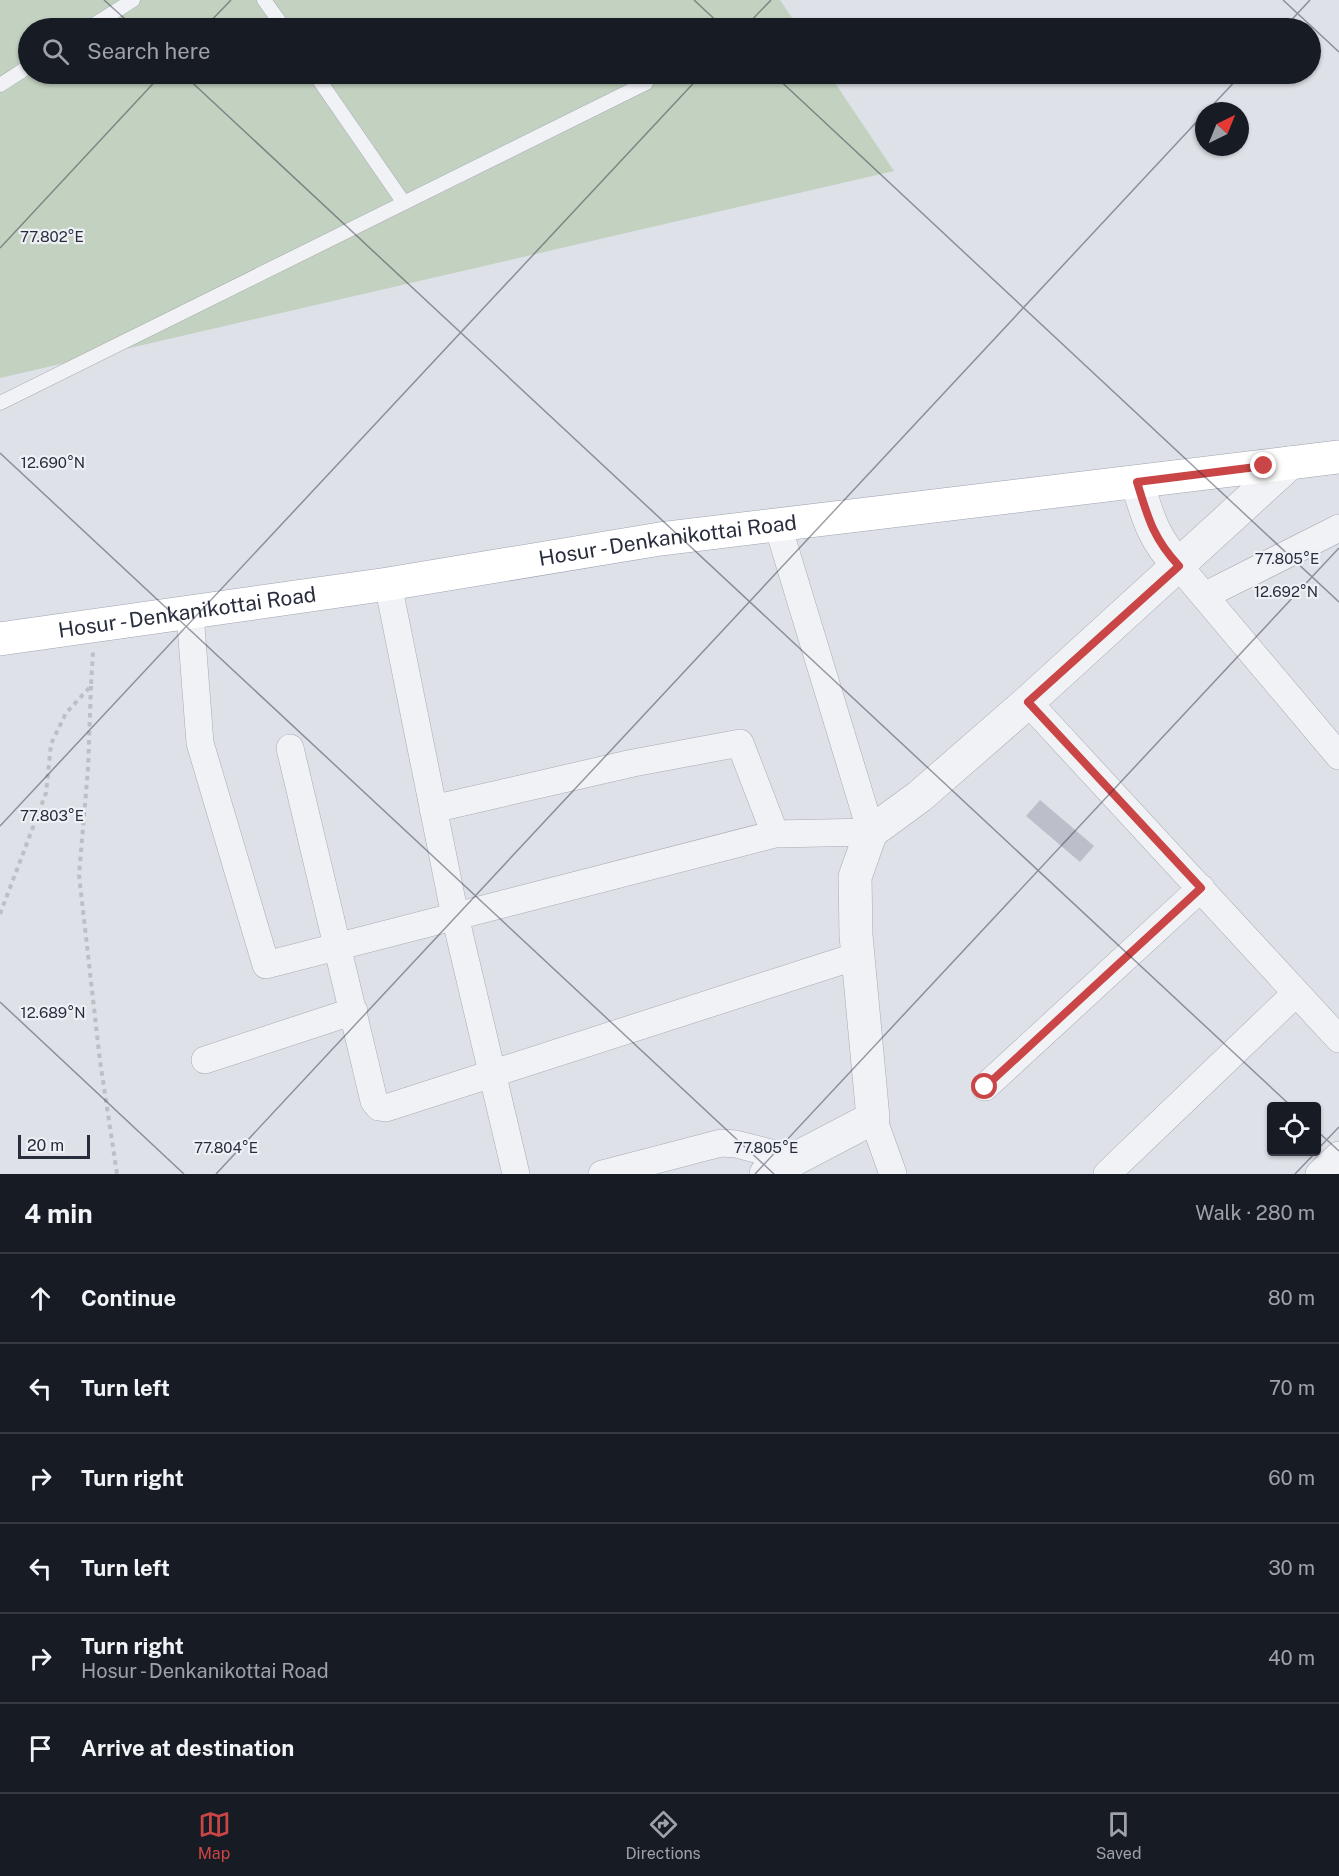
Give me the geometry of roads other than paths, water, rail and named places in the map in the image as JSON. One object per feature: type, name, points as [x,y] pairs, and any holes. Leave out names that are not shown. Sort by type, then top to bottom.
[{"type":"main road","name":"Hosur - Denkanikottai Road","points":[[0,639],[388,584],[660,539],[1339,457]]},
{"type":"street","points":[[892,1174],[873,1118],[857,956],[855,878],[871,832],[920,796],[1028,702],[1290,463]]},
{"type":"street","points":[[1137,482],[1152,530],[1161,547],[1339,756]]},
{"type":"street","points":[[778,526],[871,832]]},
{"type":"street","points":[[1204,596],[1339,528]]},
{"type":"street","points":[[388,584],[455,916],[516,1174]]},
{"type":"street","points":[[190,613],[200,743],[266,965],[775,834],[871,832]]},
{"type":"street","points":[[1028,702],[1201,888],[1295,994],[1339,1039]]},
{"type":"street","points":[[433,809],[633,763],[740,743],[775,834]]},
{"type":"street","points":[[290,748],[375,1101],[379,1107],[386,1108],[857,956]]},
{"type":"street","points":[[985,1087],[1201,888]]},
{"type":"street","points":[[1107,1174],[1295,994]]},
{"type":"street","points":[[205,1060],[354,1011]]},
{"type":"street","points":[[602,1174],[721,1143],[736,1144],[780,1167],[873,1118]]},
{"type":"street","points":[[1319,1174],[1339,1155]]},
{"type":"lane","points":[[105,18],[134,0]]},
{"type":"lane","points":[[264,0],[277,18]]},
{"type":"lane","points":[[0,85],[18,73]]},
{"type":"lane","points":[[322,84],[404,203]]},
{"type":"lane","points":[[0,403],[644,84]]}]
